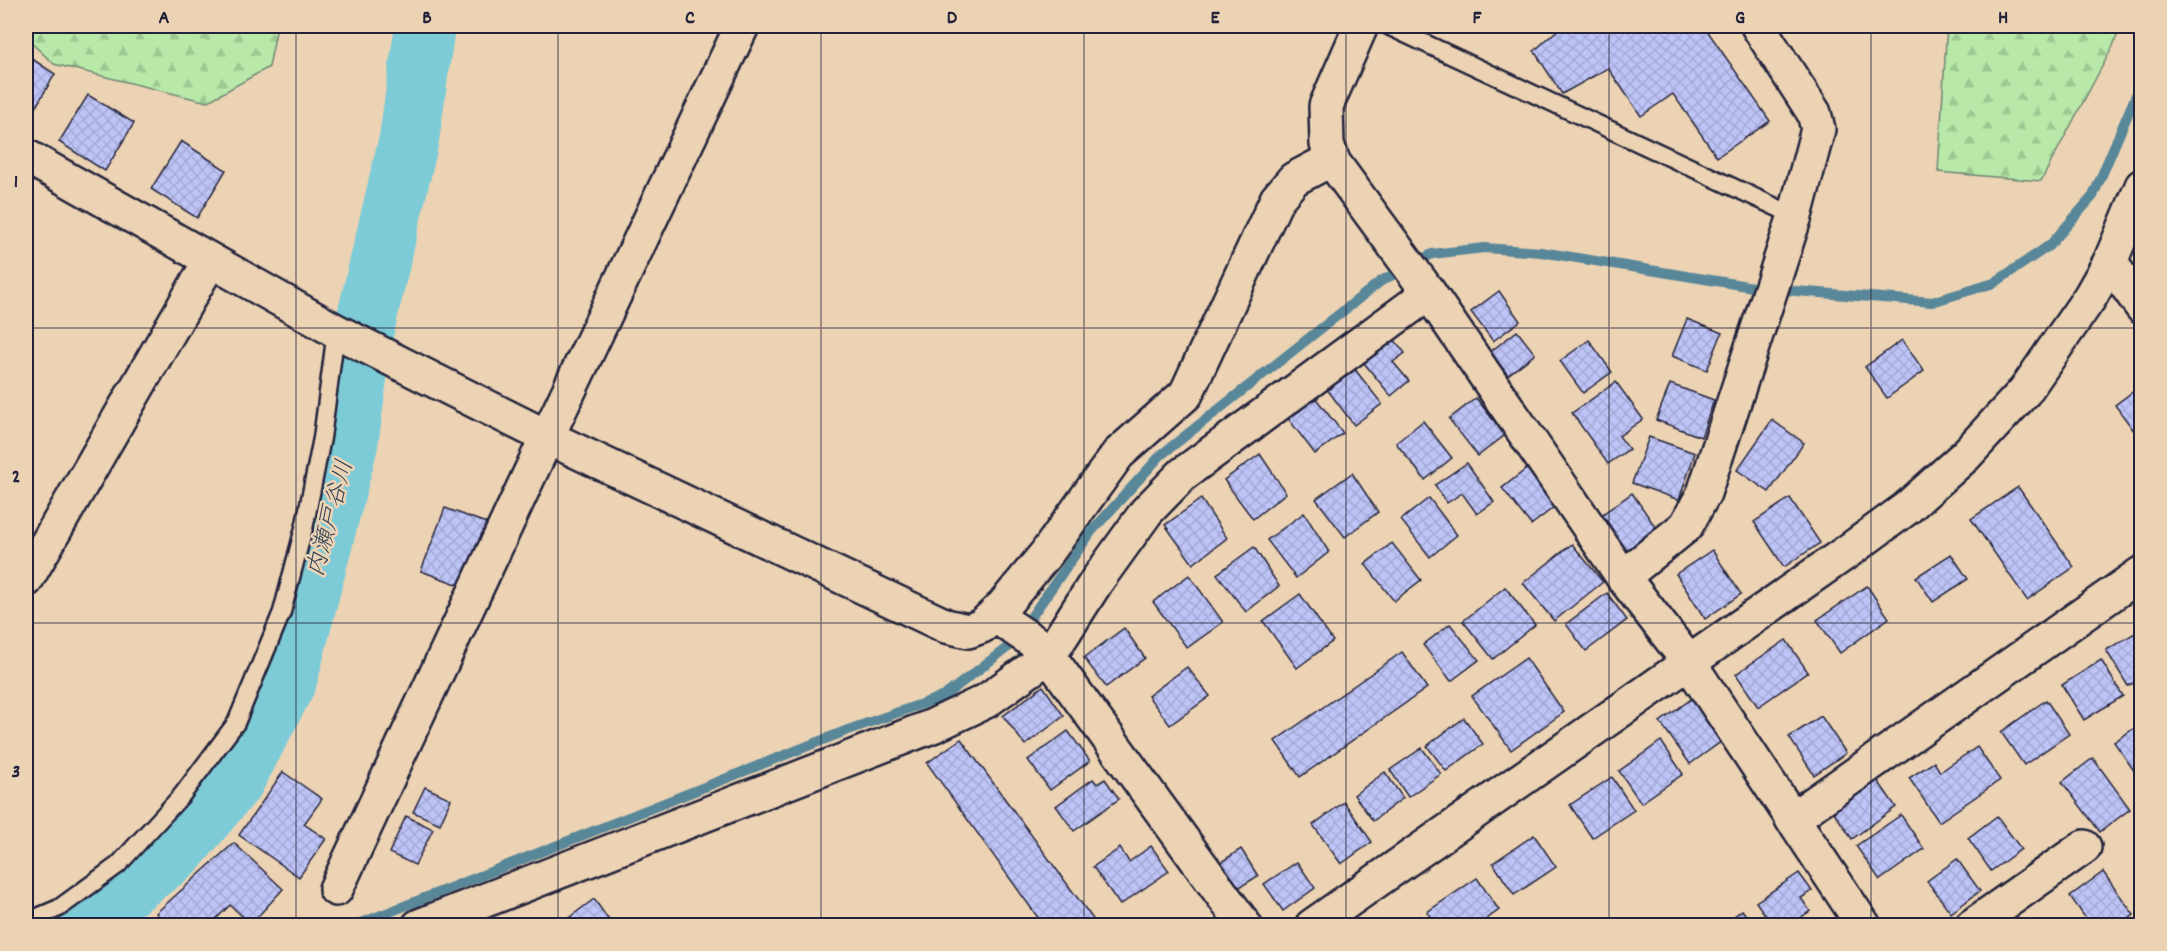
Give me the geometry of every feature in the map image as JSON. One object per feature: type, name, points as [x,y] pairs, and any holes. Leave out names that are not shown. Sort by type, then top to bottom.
[{"type":"street","points":[[336,889],[742,26]]},
{"type":"street","points":[[1361,26],[1326,106],[1327,144],[1332,159],[1427,290],[1623,577],[1688,662],[1864,926]]},
{"type":"street","points":[[1623,577],[1686,526],[1704,493],[1795,216],[1818,129],[1814,113],[1758,26]]},
{"type":"street","points":[[26,156],[336,331],[547,437],[946,626],[968,631],[982,626],[1046,554],[1118,454],[1186,394],[1277,199],[1294,179],[1332,159]]},
{"type":"street","points":[[1312,926],[1907,508],[1965,456],[2025,391],[2090,297],[2110,262],[2142,186]]},
{"type":"street","points":[[26,580],[210,261]]},
{"type":"street","points":[[2110,262],[2142,307]]},
{"type":"street","points":[[419,926],[935,725],[986,701],[1046,652],[1148,511],[1183,474],[1427,290]]},
{"type":"street","points":[[1792,819],[2142,573]]},
{"type":"street","points":[[993,615],[1046,652],[1245,926]]},
{"type":"street","points":[[1972,926],[2084,847]]},
{"type":"lane","points":[[1388,26],[1795,216]]},
{"type":"lane","points":[[26,922],[59,908],[118,865],[182,795],[236,723],[282,612],[305,524],[322,438],[336,331]]},
{"type":"green space","points":[[26,26],[277,26],[269,67],[207,102],[54,64],[26,38]]},
{"type":"green space","points":[[1947,26],[2120,26],[2113,46],[2041,181],[1938,172]]},
{"type":"building","points":[[1562,26],[1704,26],[1770,121],[1717,157],[1673,94],[1641,116],[1608,68],[1562,94],[1534,51]]},
{"type":"building","points":[[26,55],[55,74],[27,122],[26,121]]},
{"type":"building","points":[[88,95],[134,123],[105,171],[59,142]]},
{"type":"building","points":[[181,141],[226,170],[197,218],[151,189]]},
{"type":"building","points":[[1499,291],[1520,321],[1493,341],[1471,312]]},
{"type":"building","points":[[1687,319],[1722,333],[1707,370],[1672,356]]},
{"type":"building","points":[[1517,331],[1535,354],[1508,375],[1490,352]]},
{"type":"building","points":[[1390,334],[1405,353],[1393,362],[1409,381],[1391,396],[1360,358]]},
{"type":"building","points":[[1589,340],[1612,372],[1583,393],[1560,361]]},
{"type":"building","points":[[1902,340],[1924,371],[1887,398],[1865,367]]},
{"type":"building","points":[[1353,367],[1382,404],[1354,425],[1326,388]]},
{"type":"building","points":[[1616,382],[1643,419],[1619,436],[1629,449],[1608,464],[1572,413]]},
{"type":"building","points":[[1670,384],[1714,400],[1701,437],[1656,420]]},
{"type":"building","points":[[2142,385],[2142,438],[2140,439],[2115,405]]},
{"type":"building","points":[[1314,396],[1343,433],[1315,454],[1287,417]]},
{"type":"building","points":[[1476,398],[1505,435],[1478,456],[1449,419]]},
{"type":"building","points":[[1772,420],[1804,443],[1769,492],[1737,470]]},
{"type":"building","points":[[1423,421],[1452,458],[1425,480],[1396,443]]},
{"type":"building","points":[[1649,437],[1695,453],[1679,500],[1632,483]]},
{"type":"building","points":[[1260,454],[1286,493],[1253,519],[1224,480]]},
{"type":"building","points":[[1467,463],[1494,502],[1477,514],[1462,493],[1447,503],[1435,485]]},
{"type":"building","points":[[1529,467],[1558,504],[1531,525],[1502,488]]},
{"type":"building","points":[[1352,473],[1378,512],[1345,537],[1316,499]]},
{"type":"building","points":[[2018,487],[2074,567],[2027,600],[1971,519]]},
{"type":"building","points":[[1632,493],[1659,532],[1627,555],[1600,516]]},
{"type":"building","points":[[1429,498],[1457,535],[1430,557],[1401,520]]},
{"type":"building","points":[[1790,498],[1820,543],[1784,567],[1754,522]]},
{"type":"building","points":[[1201,499],[1227,538],[1193,564],[1165,525]]},
{"type":"building","points":[[445,508],[486,523],[462,586],[421,571]]},
{"type":"building","points":[[1304,513],[1329,552],[1296,578],[1267,540]]},
{"type":"building","points":[[1392,543],[1421,580],[1394,601],[1365,564]]},
{"type":"building","points":[[1572,544],[1603,582],[1554,621],[1523,583]]},
{"type":"building","points":[[1254,547],[1279,586],[1246,612],[1217,574]]},
{"type":"building","points":[[1712,550],[1741,594],[1705,619],[1676,574]]},
{"type":"building","points":[[1951,554],[1968,579],[1933,602],[1916,577]]},
{"type":"building","points":[[1189,575],[1223,622],[1187,648],[1153,602]]},
{"type":"building","points":[[1867,586],[1889,618],[1840,653],[1817,620]]},
{"type":"building","points":[[1505,587],[1535,625],[1493,659],[1463,621]]},
{"type":"building","points":[[1607,593],[1627,620],[1586,651],[1566,624]]},
{"type":"building","points":[[1300,594],[1333,641],[1297,668],[1263,621]]},
{"type":"building","points":[[1450,624],[1479,660],[1451,681],[1423,645]]},
{"type":"building","points":[[1124,628],[1145,658],[1106,687],[1084,658]]},
{"type":"building","points":[[2142,629],[2142,678],[2128,686],[2106,650]]},
{"type":"building","points":[[1786,640],[1808,672],[1758,707],[1736,674]]},
{"type":"building","points":[[1402,652],[1427,688],[1300,777],[1275,741]]},
{"type":"building","points":[[1526,658],[1564,712],[1511,750],[1472,696]]},
{"type":"building","points":[[2101,660],[2123,696],[2084,720],[2062,685]]},
{"type":"building","points":[[1187,667],[1210,696],[1170,725],[1148,696]]},
{"type":"building","points":[[1043,686],[1064,716],[1025,745],[1003,716]]},
{"type":"building","points":[[1694,697],[1725,739],[1690,764],[1660,722]]},
{"type":"building","points":[[2046,700],[2069,734],[2024,765],[2001,732]]},
{"type":"building","points":[[1821,716],[1846,753],[1814,775],[1789,737]]},
{"type":"building","points":[[1464,718],[1483,744],[1446,771],[1427,746]]},
{"type":"building","points":[[2142,723],[2142,782],[2114,742]]},
{"type":"building","points":[[1068,731],[1090,761],[1050,790],[1028,760]]},
{"type":"building","points":[[961,739],[1098,926],[1044,926],[927,763]]},
{"type":"building","points":[[1661,741],[1683,774],[1641,803],[1619,771]]},
{"type":"building","points":[[1977,747],[2000,780],[1939,822],[1909,778],[1934,762],[1940,772]]},
{"type":"building","points":[[1422,748],[1441,774],[1408,797],[1390,770]]},
{"type":"building","points":[[2093,758],[2130,809],[2100,832],[2062,782]]},
{"type":"building","points":[[283,772],[322,799],[304,824],[326,839],[299,877],[239,835]]},
{"type":"building","points":[[1385,772],[1403,798],[1373,821],[1354,795]]},
{"type":"building","points":[[1873,774],[1896,807],[1852,839],[1829,805]]},
{"type":"building","points":[[1612,777],[1634,810],[1592,838],[1570,805]]},
{"type":"building","points":[[1093,779],[1097,784],[1105,779],[1119,799],[1074,831],[1056,806]]},
{"type":"building","points":[[425,787],[451,799],[440,824],[413,812]]},
{"type":"building","points":[[1344,802],[1372,842],[1341,864],[1313,825]]},
{"type":"building","points":[[1901,815],[1924,849],[1880,880],[1856,846]]},
{"type":"building","points":[[406,816],[433,829],[415,865],[389,853]]},
{"type":"building","points":[[1997,816],[2021,849],[1991,871],[1968,838]]},
{"type":"building","points":[[1534,835],[1556,867],[1514,895],[1493,863]]},
{"type":"building","points":[[234,843],[283,889],[251,924],[230,905],[209,926],[168,926],[156,913]]},
{"type":"building","points":[[1151,846],[1169,871],[1120,905],[1093,867],[1120,848],[1129,862]]},
{"type":"building","points":[[1241,849],[1258,876],[1235,890],[1218,864]]},
{"type":"building","points":[[1957,859],[1980,891],[1951,913],[1927,881]]},
{"type":"building","points":[[1297,862],[1315,888],[1283,911],[1264,884]]},
{"type":"building","points":[[2103,872],[2134,915],[2119,926],[2091,926],[2070,896]]},
{"type":"building","points":[[1799,873],[1812,891],[1801,898],[1810,911],[1789,926],[1773,926],[1756,902]]},
{"type":"building","points":[[1477,878],[1499,910],[1477,926],[1436,926],[1427,912]]},
{"type":"building","points":[[594,899],[613,926],[558,926]]},
{"type":"building","points":[[1742,910],[1754,926],[1721,926]]},
{"type":"building","points":[[1419,916],[1426,926],[1405,926]]},
{"type":"waterway","name":"内瀬戸谷川","points":[[69,926],[89,917],[174,852],[235,779],[287,680],[348,444],[363,334],[409,139],[425,26]]},
{"type":"waterway","points":[[354,926],[848,730],[944,696],[1012,644],[1091,532],[1161,455],[1381,281],[1432,254],[1484,248],[1541,252],[1759,288],[1932,302],[1994,283],[2050,245],[2093,196],[2142,81]]}]
